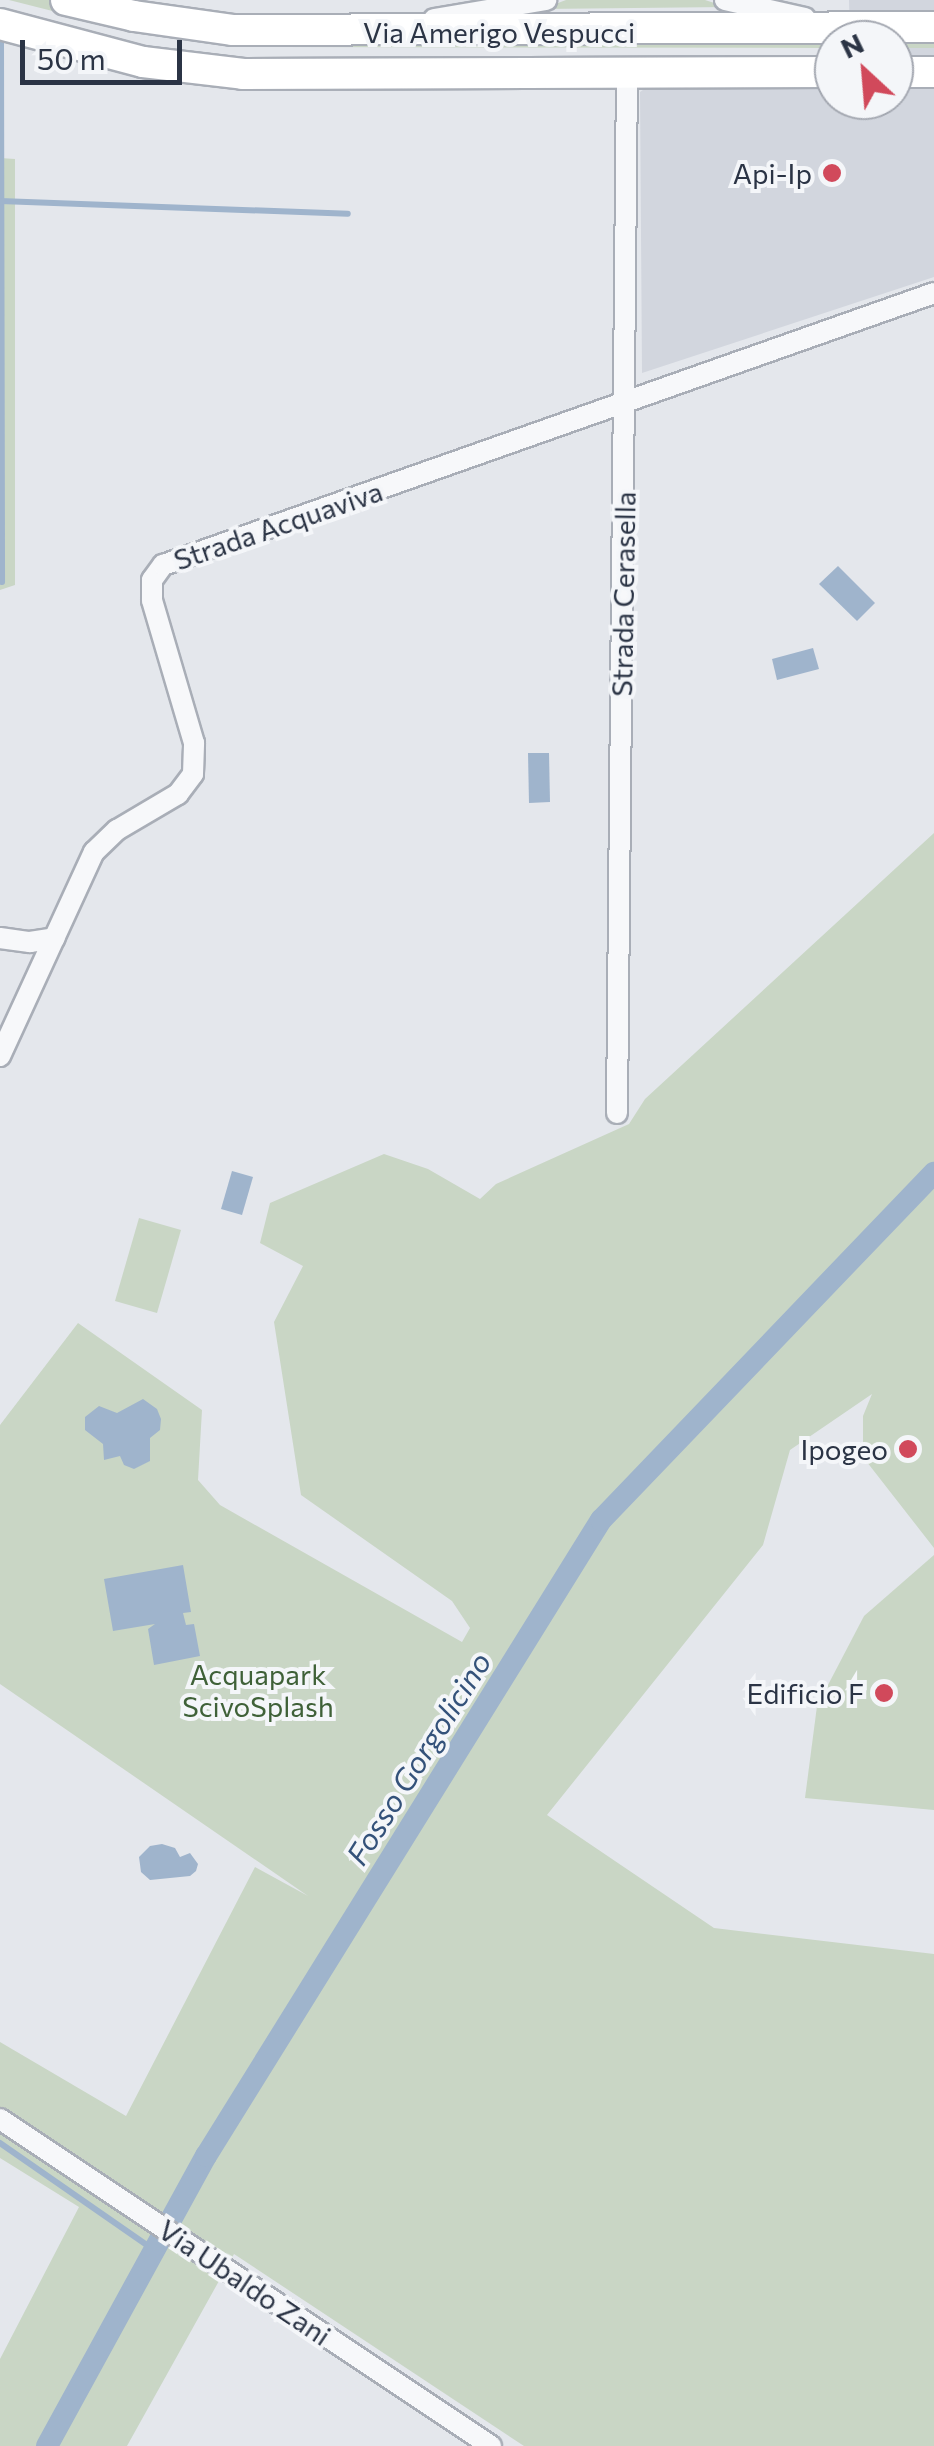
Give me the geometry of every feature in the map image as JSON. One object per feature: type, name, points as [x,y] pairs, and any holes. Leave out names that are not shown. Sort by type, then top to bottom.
[{"type":"street","name":"Via Amerigo Vespucci","points":[[66,0],[134,16],[232,30],[814,27]]},
{"type":"street","points":[[372,32],[546,0]]},
{"type":"street","points":[[724,0],[822,20]]},
{"type":"street","name":"Via Amerigo Vespucci","points":[[0,24],[143,62],[243,74],[814,72]]},
{"type":"street","name":"Strada Cerasella","points":[[617,1113],[627,74]]},
{"type":"street","name":"Strada Acquaviva","points":[[0,1056],[94,852],[117,830],[170,800],[194,774],[194,742],[152,600],[152,580],[158,569],[177,558],[625,405],[934,293]]},
{"type":"street","points":[[0,938],[30,942],[55,938]]},
{"type":"street","name":"Via Ubaldo Zani","points":[[0,2118],[491,2446]]},
{"type":"shaded area","points":[[849,0],[934,0],[934,277],[642,373],[640,92],[650,85],[814,81],[814,120],[914,120],[914,20],[850,20]]},
{"type":"green space","points":[[9,0],[51,0],[90,11],[814,34],[814,48],[282,47],[214,42],[84,19]]},
{"type":"green space","points":[[566,0],[705,0],[727,7],[542,9]]},
{"type":"green space","points":[[914,37],[934,38],[934,48],[914,48]]},
{"type":"green space","points":[[0,158],[15,159],[15,585],[0,590]]},
{"type":"green space","name":"Acquapark ScivoSplash","points":[[934,833],[934,1548],[863,1457],[863,1416],[872,1394],[790,1450],[763,1545],[547,1815],[714,1928],[934,1954],[934,2446],[524,2446],[234,2254],[127,2446],[0,2446],[0,2359],[79,2207],[0,2158],[0,2042],[126,2116],[255,1867],[308,1896],[0,1684],[0,1425],[78,1323],[202,1410],[198,1480],[220,1505],[462,1642],[470,1628],[452,1601],[301,1495],[274,1322],[303,1266],[260,1243],[270,1203],[384,1154],[428,1169],[480,1199],[496,1184],[629,1124],[645,1099]]},
{"type":"green space","points":[[139,1218],[181,1230],[157,1313],[115,1301]]},
{"type":"green space","name":"Edificio F","points":[[934,1555],[934,1810],[805,1798],[817,1706],[864,1616]]},
{"type":"water","points":[[838,566],[875,603],[857,621],[819,584]]},
{"type":"water","points":[[813,648],[819,669],[777,680],[772,659]]},
{"type":"water","points":[[528,753],[549,753],[550,802],[529,803]]},
{"type":"water","points":[[232,1171],[253,1177],[242,1215],[221,1209]]},
{"type":"water","points":[[143,1399],[157,1409],[161,1419],[160,1430],[150,1438],[150,1461],[134,1469],[124,1465],[120,1456],[104,1460],[103,1444],[85,1430],[85,1417],[99,1406],[117,1413]]},
{"type":"water","points":[[183,1565],[191,1612],[183,1613],[186,1625],[194,1624],[200,1656],[154,1665],[148,1629],[155,1624],[113,1631],[104,1579]]},
{"type":"water","points":[[150,1846],[175,1848],[180,1857],[190,1853],[198,1864],[196,1871],[190,1876],[150,1880],[141,1872],[139,1857]]},
{"type":"waterway","points":[[1,40],[2,582]]},
{"type":"waterway","points":[[0,201],[348,214]]},
{"type":"waterway","name":"Fosso Gorgolicino","points":[[47,2446],[206,2156],[601,1520],[934,1173]]},
{"type":"waterway","points":[[0,2143],[154,2250]]},
{"type":"place","name":"Api-Ip","points":[[832,173]]},
{"type":"place","name":"Ipogeo","points":[[908,1449]]},
{"type":"place","name":"Edificio F","points":[[884,1693]]}]
